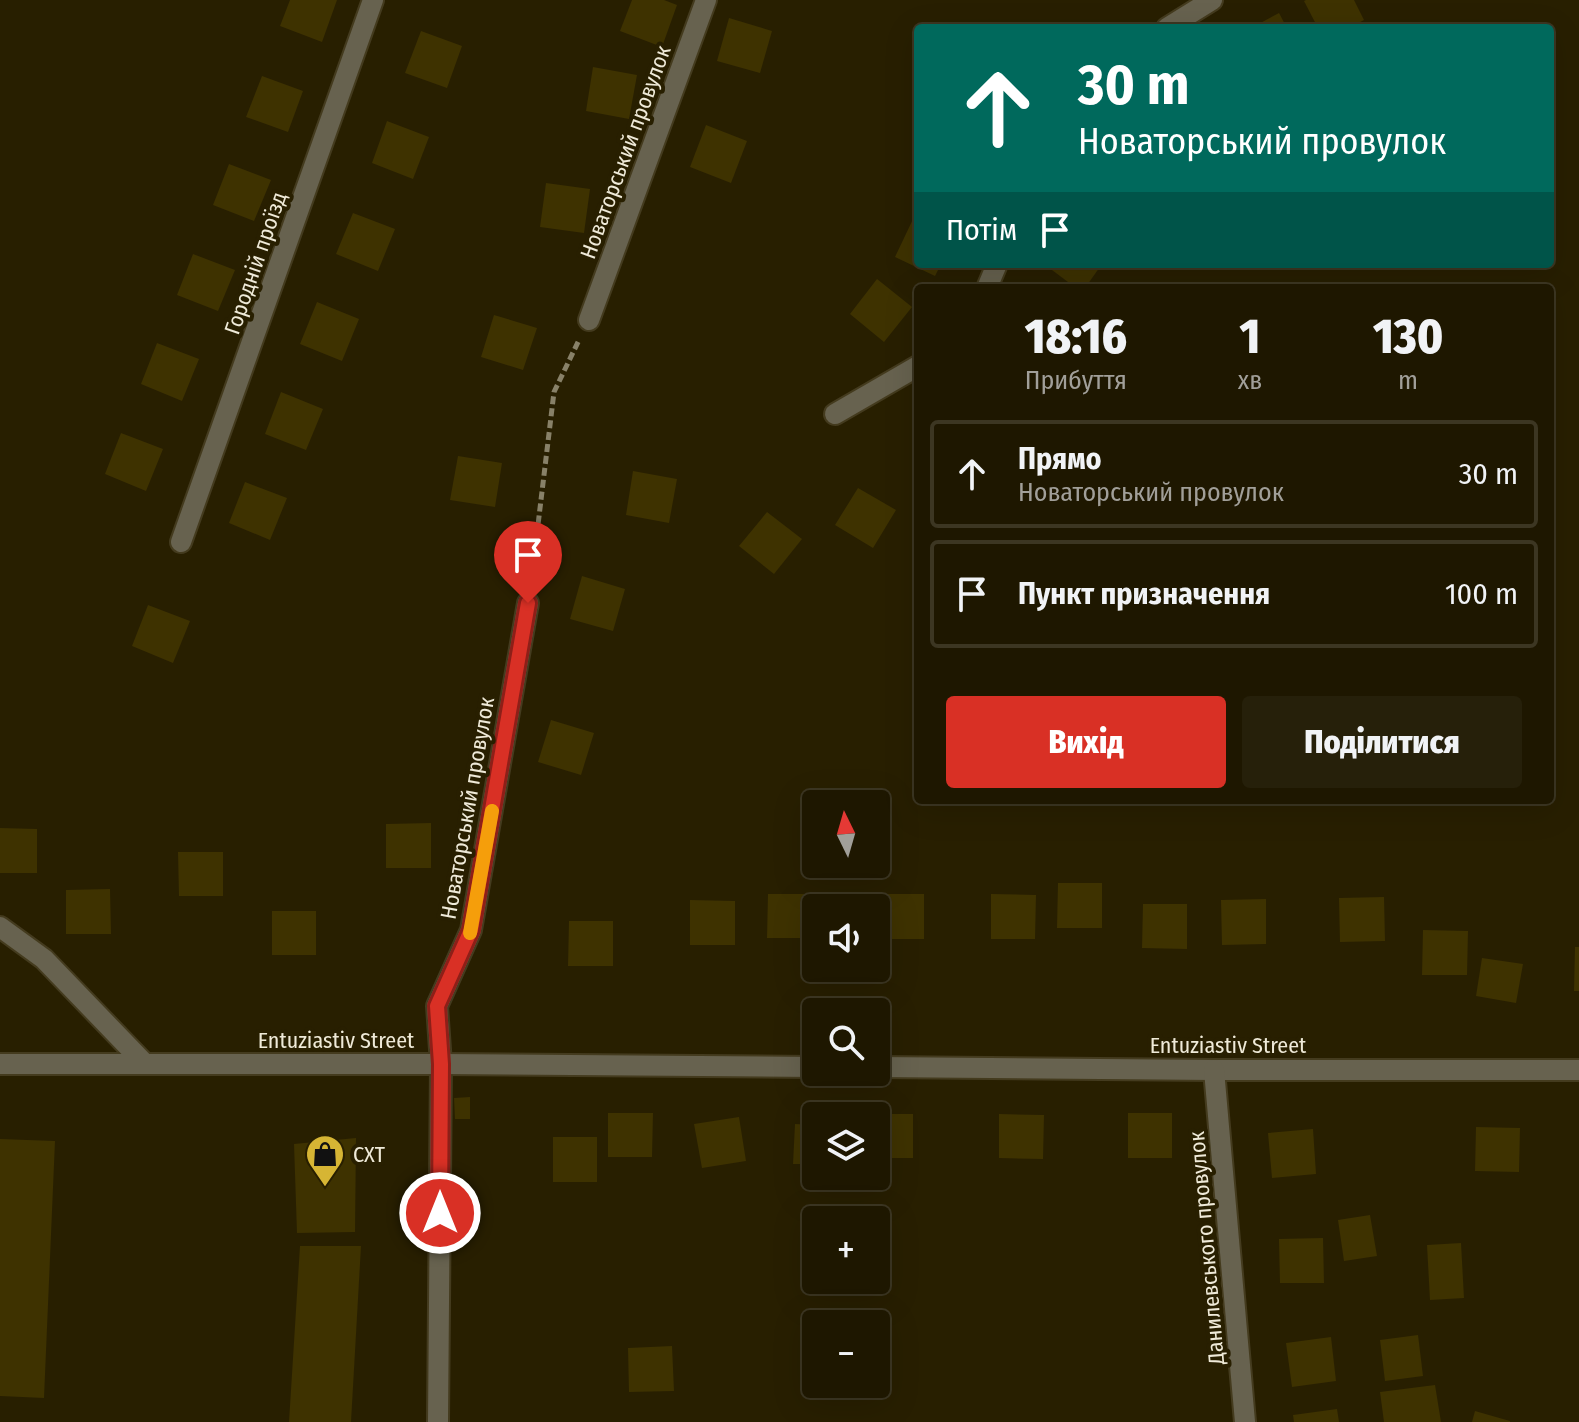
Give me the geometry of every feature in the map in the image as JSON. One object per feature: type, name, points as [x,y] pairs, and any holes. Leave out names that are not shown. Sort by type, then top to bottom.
[{"type":"street","name":"Городній проїзд","points":[[181,542],[373,0]]},
{"type":"street","name":"Новаторський провулок","points":[[589,320],[706,0]]},
{"type":"street","points":[[1173,24],[1212,0]]},
{"type":"street","points":[[835,414],[914,368]]},
{"type":"street","name":"Новаторський провулок","points":[[438,1422],[441,1064],[437,1006],[471,930],[528,603]]},
{"type":"street","points":[[0,927],[44,959],[145,1064]]},
{"type":"street","name":"Entuziastiv Street","points":[[0,1064],[802,1067]]},
{"type":"street","name":"Entuziastiv Street","points":[[890,1067],[1579,1070]]},
{"type":"street","name":"Данилевського провулок","points":[[1214,1070],[1245,1422]]},
{"type":"path","points":[[528,603],[554,392],[589,320]]},
{"type":"building","points":[[290,0],[337,0],[322,42],[280,26]]},
{"type":"building","points":[[632,0],[664,0],[677,5],[662,47],[620,31]]},
{"type":"building","points":[[1354,0],[1364,20],[1356,24],[1316,24],[1304,1]]},
{"type":"building","points":[[1279,13],[1285,24],[1258,24]]},
{"type":"building","points":[[729,18],[772,31],[760,73],[717,61]]},
{"type":"building","points":[[421,31],[462,46],[447,88],[405,73]]},
{"type":"building","points":[[593,67],[637,75],[629,119],[586,111]]},
{"type":"building","points":[[262,76],[303,91],[288,132],[246,117]]},
{"type":"building","points":[[387,121],[429,137],[413,179],[372,163]]},
{"type":"building","points":[[706,125],[747,141],[731,183],[690,167]]},
{"type":"building","points":[[229,164],[271,180],[254,221],[213,205]]},
{"type":"building","points":[[546,183],[590,189],[584,233],[540,227]]},
{"type":"building","points":[[353,213],[395,229],[378,271],[336,254]]},
{"type":"building","points":[[914,217],[914,266],[895,257]]},
{"type":"building","points":[[193,254],[235,270],[218,311],[177,295]]},
{"type":"building","points":[[918,268],[939,268],[935,276]]},
{"type":"building","points":[[1049,268],[1099,268],[1088,284],[1071,284]]},
{"type":"building","points":[[877,279],[912,307],[884,342],[850,314]]},
{"type":"building","points":[[317,302],[359,319],[342,361],[300,344]]},
{"type":"building","points":[[494,315],[537,328],[523,370],[481,357]]},
{"type":"building","points":[[157,343],[199,359],[182,401],[141,384]]},
{"type":"building","points":[[281,392],[323,409],[306,450],[265,434]]},
{"type":"building","points":[[121,433],[163,449],[146,491],[105,474]]},
{"type":"building","points":[[458,456],[502,463],[495,507],[450,500]]},
{"type":"building","points":[[633,471],[677,479],[669,523],[626,515]]},
{"type":"building","points":[[245,482],[287,498],[270,540],[229,523]]},
{"type":"building","points":[[858,488],[896,510],[873,548],[835,525]]},
{"type":"building","points":[[767,512],[802,539],[774,574],[739,546]]},
{"type":"building","points":[[582,576],[625,589],[613,631],[570,619]]},
{"type":"building","points":[[148,605],[190,621],[173,663],[132,646]]},
{"type":"building","points":[[551,720],[594,733],[581,775],[538,762]]},
{"type":"building","points":[[431,823],[431,868],[386,868],[386,824]]},
{"type":"building","points":[[0,828],[37,829],[37,873],[0,873]]},
{"type":"building","points":[[178,852],[223,852],[223,896],[179,896]]},
{"type":"building","points":[[1058,883],[1102,883],[1102,928],[1057,928]]},
{"type":"building","points":[[110,889],[111,934],[66,934],[66,890]]},
{"type":"building","points":[[768,894],[802,894],[802,938],[767,938]]},
{"type":"building","points":[[890,894],[924,894],[924,939],[890,939]]},
{"type":"building","points":[[991,894],[1036,895],[1035,939],[991,939]]},
{"type":"building","points":[[1384,897],[1385,941],[1340,942],[1339,898]]},
{"type":"building","points":[[1266,899],[1266,944],[1222,945],[1221,900]]},
{"type":"building","points":[[690,900],[735,901],[735,945],[690,945]]},
{"type":"building","points":[[1143,904],[1187,904],[1187,949],[1142,948]]},
{"type":"building","points":[[272,911],[316,911],[316,955],[272,955]]},
{"type":"building","points":[[569,921],[613,921],[613,966],[568,966]]},
{"type":"building","points":[[1423,930],[1468,931],[1467,975],[1422,975]]},
{"type":"building","points":[[1575,947],[1579,947],[1579,991],[1574,991]]},
{"type":"building","points":[[1482,958],[1523,964],[1516,1003],[1476,996]]},
{"type":"building","points":[[470,1097],[470,1119],[455,1119],[454,1098]]},
{"type":"building","points":[[608,1113],[653,1113],[652,1157],[608,1157]]},
{"type":"building","points":[[1128,1113],[1172,1113],[1172,1158],[1128,1158]]},
{"type":"building","points":[[890,1114],[913,1114],[913,1158],[890,1158]]},
{"type":"building","points":[[999,1114],[1044,1115],[1043,1159],[999,1158]]},
{"type":"building","points":[[739,1117],[746,1161],[702,1168],[694,1124]]},
{"type":"building","points":[[795,1124],[802,1124],[802,1164],[793,1164]]},
{"type":"building","points":[[1476,1127],[1520,1128],[1519,1172],[1475,1171]]},
{"type":"building","points":[[1313,1129],[1316,1174],[1272,1178],[1268,1133]]},
{"type":"building","points":[[553,1137],[597,1137],[597,1182],[553,1182]]},
{"type":"building","name":"СХТ","points":[[356,1138],[355,1232],[297,1233],[294,1144]]},
{"type":"building","points":[[0,1139],[55,1141],[44,1398],[0,1396]]},
{"type":"building","points":[[1370,1215],[1377,1256],[1344,1261],[1338,1220]]},
{"type":"building","points":[[1323,1238],[1324,1283],[1280,1283],[1279,1239]]},
{"type":"building","points":[[1461,1243],[1464,1298],[1430,1300],[1427,1245]]},
{"type":"building","points":[[300,1246],[361,1246],[351,1422],[289,1422]]},
{"type":"building","points":[[1418,1335],[1423,1376],[1385,1381],[1380,1340]]},
{"type":"building","points":[[1331,1337],[1336,1381],[1292,1387],[1286,1343]]},
{"type":"building","points":[[672,1346],[674,1391],[629,1392],[628,1348]]},
{"type":"building","points":[[1435,1385],[1441,1422],[1384,1422],[1380,1392]]},
{"type":"building","points":[[1337,1409],[1339,1422],[1294,1422],[1293,1415]]},
{"type":"building","points":[[1475,1411],[1510,1421],[1510,1422],[1472,1422]]},
{"type":"slow traffic","points":[[470,933],[492,811]]},
{"type":"place","name":"СХТ","points":[[325,1188]]},
{"type":"route","points":[[440,1213],[441,1064],[437,1006],[471,930],[528,603]]}]
